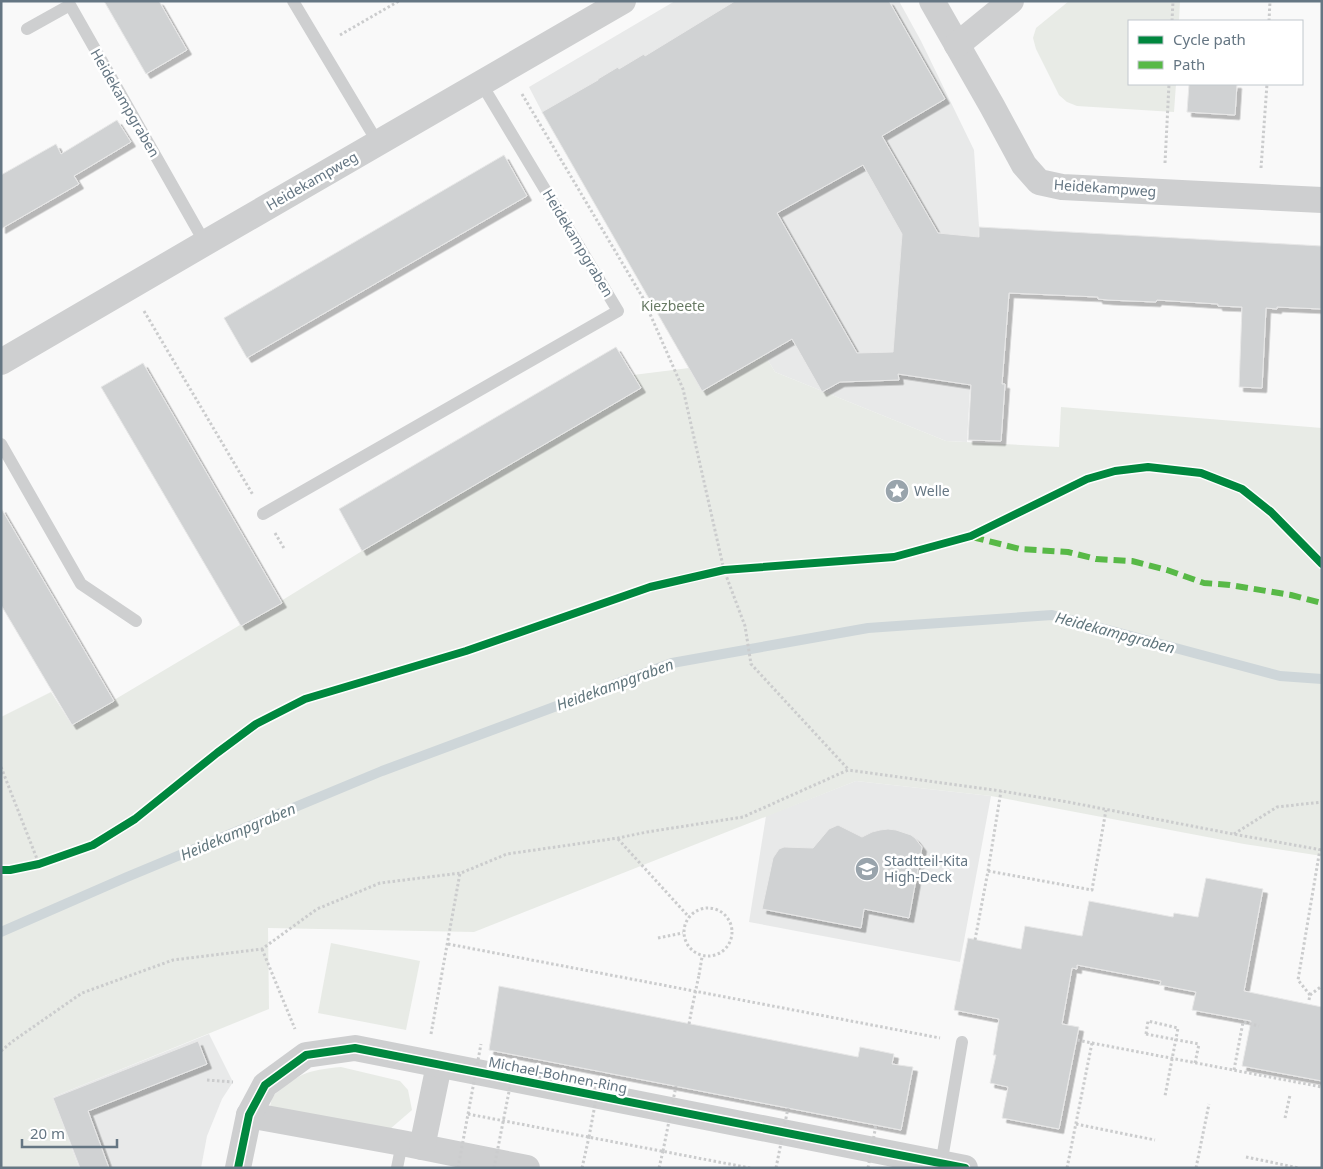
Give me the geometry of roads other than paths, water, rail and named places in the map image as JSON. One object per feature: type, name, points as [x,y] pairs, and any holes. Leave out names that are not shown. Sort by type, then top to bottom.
[{"type":"street","name":"Heidekampweg","points":[[1,362],[622,1]]},
{"type":"street","name":"Heidekampweg","points":[[932,1],[1024,165],[1039,182],[1062,187],[1322,200]]},
{"type":"street","points":[[957,45],[1011,1]]},
{"type":"street","name":"Michael-Bohnen-Ring","points":[[238,1168],[249,1115],[265,1085],[306,1055],[355,1048],[949,1166]]},
{"type":"street","points":[[407,1153],[432,1063]]},
{"type":"street","points":[[249,1115],[407,1153],[527,1168]]},
{"type":"lane","points":[[293,1],[378,143]]},
{"type":"lane","name":"Heidekampgraben","points":[[27,29],[70,5],[205,243]]},
{"type":"lane","name":"Heidekampgraben","points":[[263,514],[618,311],[481,83]]},
{"type":"lane","points":[[1,444],[81,584],[136,621]]},
{"type":"lane","name":"Michael-Bohnen-Ring","points":[[949,1166],[962,1042]]},
{"type":"waterway","name":"Heidekampgraben","points":[[1,932],[127,877],[382,771],[672,663],[868,628],[1052,615],[1280,676],[1322,679]]},
{"type":"place","name":"Welle","points":[[897,491]]},
{"type":"place","name":"Stadtteil-Kita High-Deck","points":[[867,869]]},
{"type":"park label","name":"Kiezbeete","points":[[673,306]]}]
